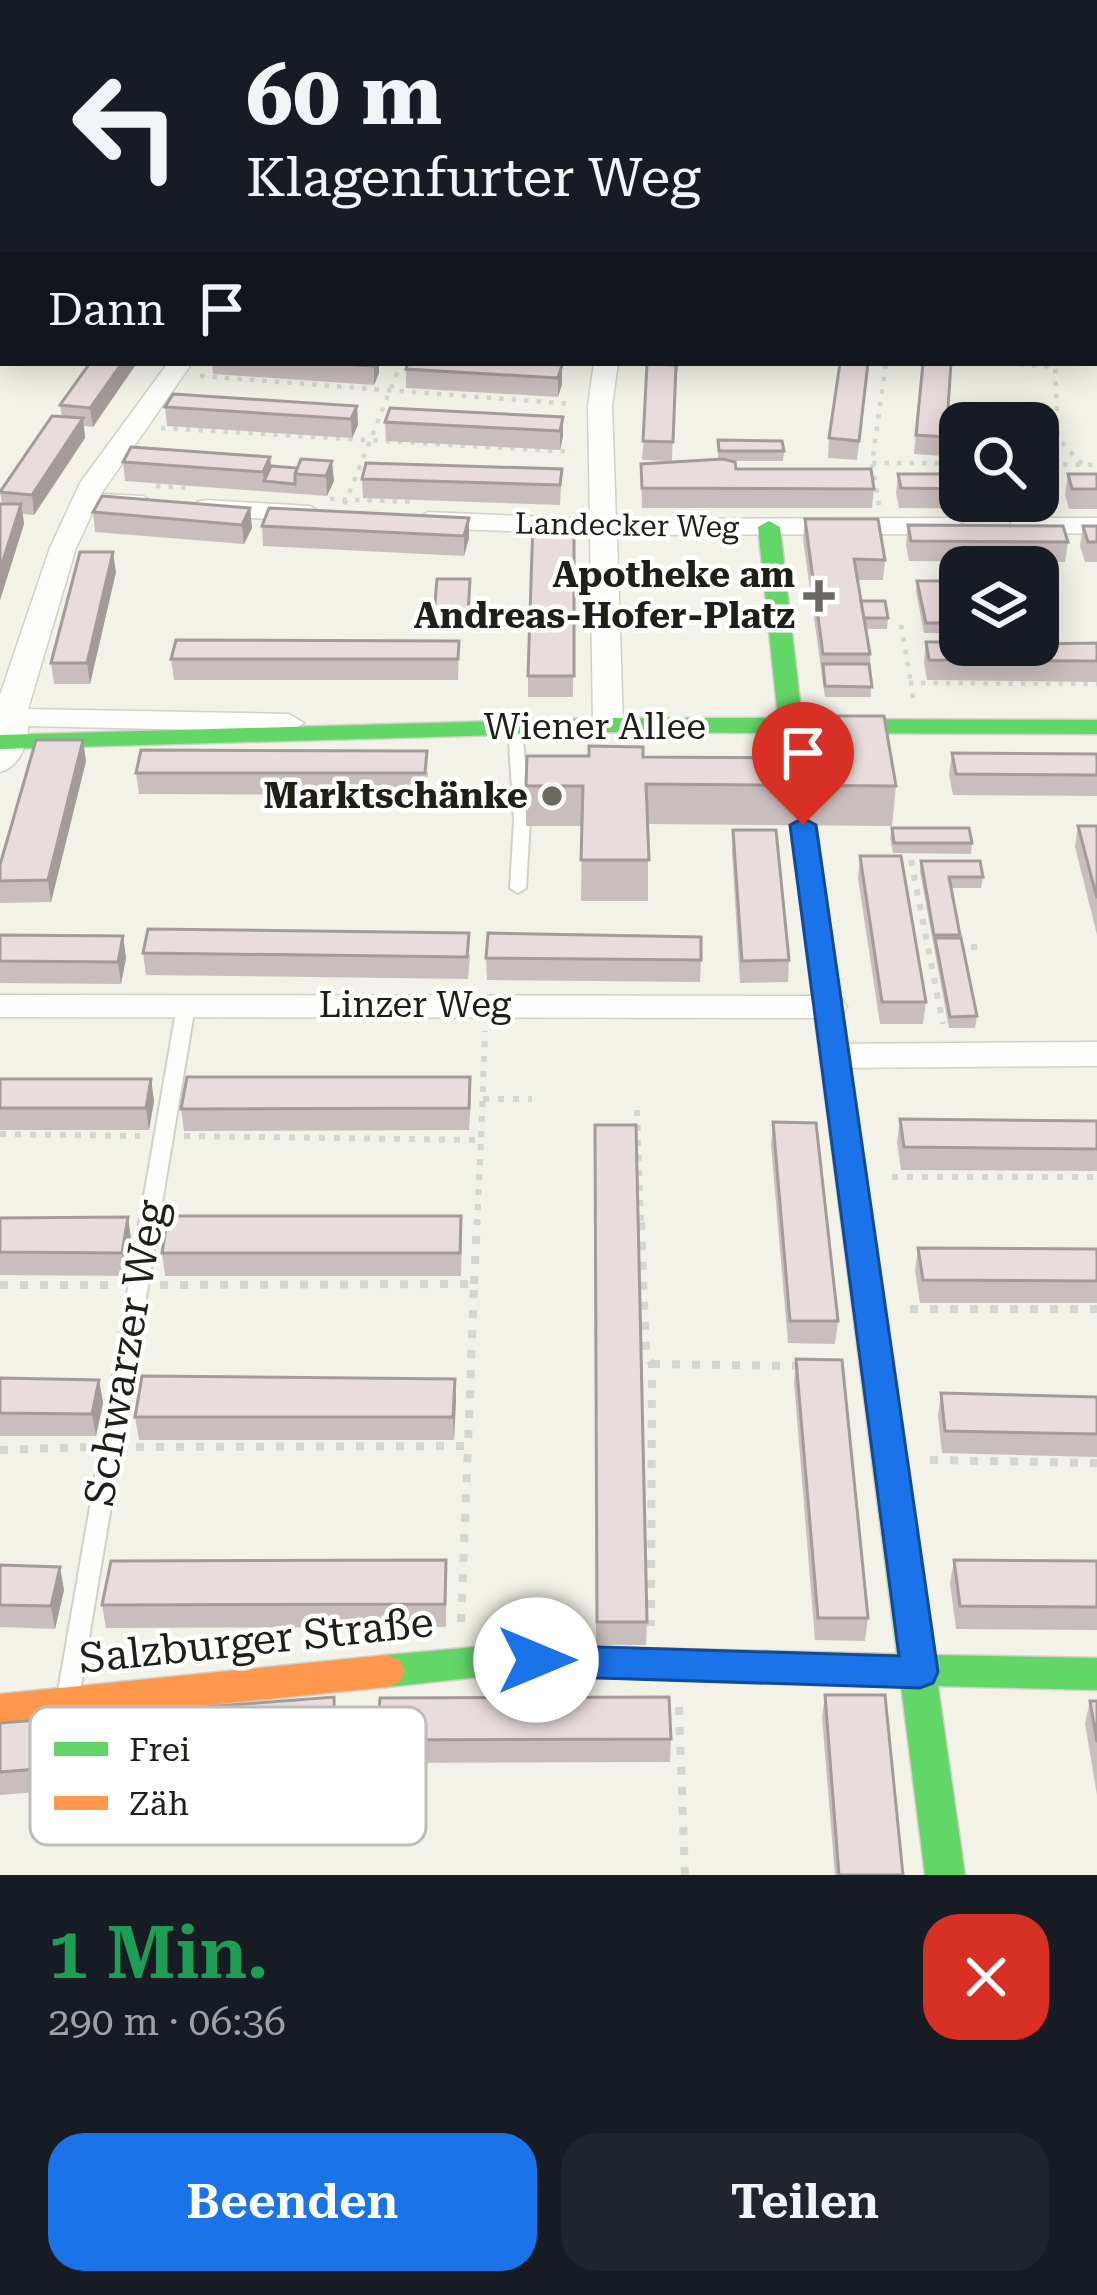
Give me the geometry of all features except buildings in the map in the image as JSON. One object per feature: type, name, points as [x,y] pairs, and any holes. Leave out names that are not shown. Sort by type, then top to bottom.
[{"type":"street","points":[[606,366],[600,406],[608,724]]},
{"type":"street","points":[[6,736],[13,700],[63,548],[89,492],[131,426],[176,369]]},
{"type":"street","points":[[89,492],[336,505]]},
{"type":"street","name":"Landecker Weg","points":[[420,511],[602,527],[1097,526]]},
{"type":"street","points":[[769,527],[796,774]]},
{"type":"street","name":"Wiener Allee","points":[[6,736],[608,724],[1097,727]]},
{"type":"street","points":[[803,825],[945,1875]]},
{"type":"street","name":"Linzer Weg","points":[[0,1006],[830,1007]]},
{"type":"street","points":[[837,1056],[1097,1054]]},
{"type":"street","name":"Salzburger Straße","points":[[0,1710],[460,1662],[664,1661],[920,1672],[1097,1673]]},
{"type":"lane","points":[[515,727],[522,820],[518,888]]},
{"type":"lane","name":"Schwarzer Weg","points":[[67,1700],[186,1006]]},
{"type":"path","points":[[400,366],[369,442],[336,505],[420,511]]},
{"type":"path","points":[[883,527],[872,463],[886,366]]},
{"type":"path","points":[[1043,366],[1055,367],[1058,438],[1083,465]]},
{"type":"path","points":[[176,369],[600,406]]},
{"type":"path","points":[[131,426],[601,454]]},
{"type":"path","points":[[872,463],[939,464]]},
{"type":"path","points":[[1059,464],[1097,465]]},
{"type":"path","points":[[89,492],[211,490]]},
{"type":"path","points":[[895,704],[914,704],[901,626]]},
{"type":"path","points":[[911,683],[1097,684]]},
{"type":"path","points":[[911,860],[943,1024]]},
{"type":"path","points":[[928,947],[980,947]]},
{"type":"path","points":[[460,1662],[486,1005]]},
{"type":"path","points":[[483,1099],[532,1099]]},
{"type":"path","points":[[637,1110],[664,1661],[685,1875]]},
{"type":"path","points":[[0,1134],[481,1140]]},
{"type":"path","points":[[853,1177],[1097,1177]]},
{"type":"path","points":[[0,1285],[474,1284]]},
{"type":"path","points":[[912,1310],[1097,1309]]},
{"type":"path","points":[[652,1364],[811,1366]]},
{"type":"path","points":[[0,1450],[468,1446]]},
{"type":"path","points":[[934,1460],[1097,1463]]},
{"type":"traffic: fast","points":[[769,527],[794,755]]},
{"type":"traffic: fast","points":[[0,742],[608,725],[1097,727]]},
{"type":"traffic: fast","points":[[803,825],[945,1875]]},
{"type":"traffic: fast","points":[[387,1671],[497,1660],[1097,1674]]},
{"type":"traffic: slow","points":[[0,1710],[387,1671]]},
{"type":"place","name":"Apotheke am Andreas-Hofer-Platz","points":[[819,596]]},
{"type":"place","name":"Marktschänke","points":[[552,796]]},
{"type":"route","points":[[536,1660],[920,1672],[803,825]]}]
